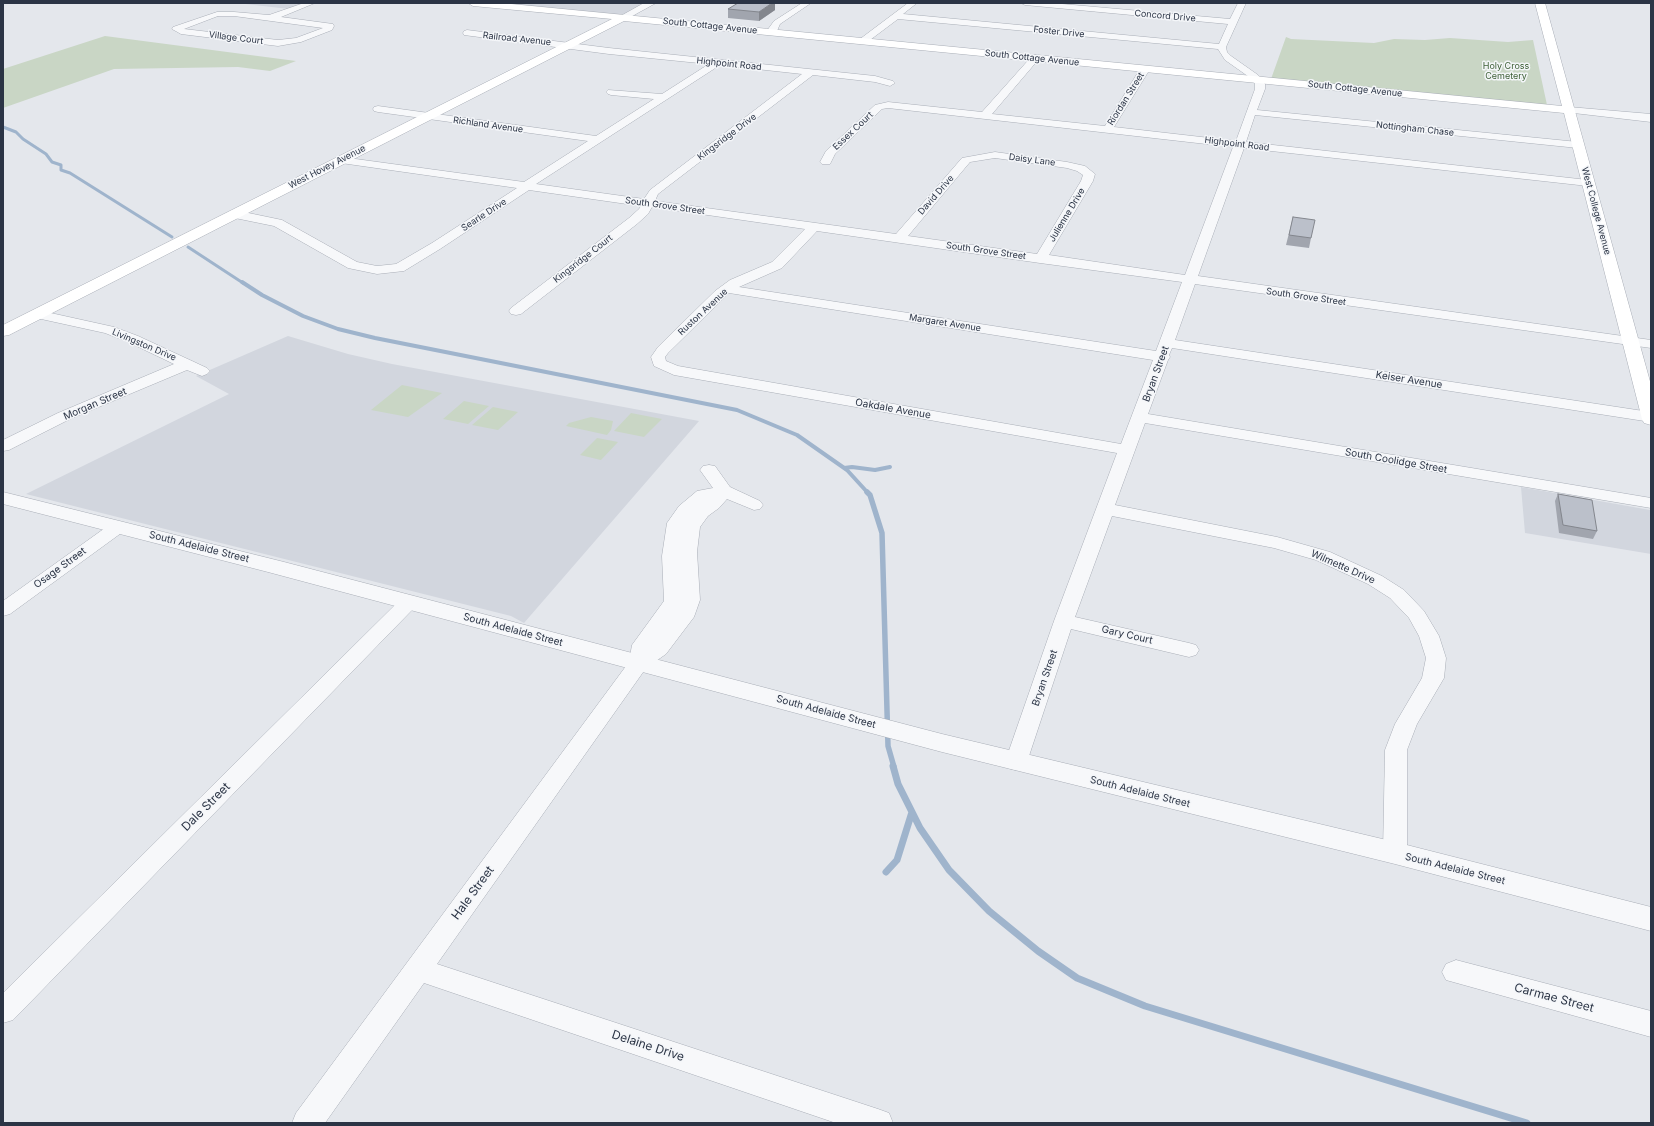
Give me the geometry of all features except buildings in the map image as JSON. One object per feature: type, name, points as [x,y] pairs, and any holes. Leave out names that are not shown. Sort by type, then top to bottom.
[{"type":"main road","name":"South Cottage Avenue","points":[[473,3],[1569,110]]},
{"type":"main road","name":"West College Avenue","points":[[1540,3],[1651,418]]},
{"type":"main road","name":"West Hovey Avenue","points":[[3,331],[622,18]]},
{"type":"street","name":"Village Court","points":[[270,18],[330,26],[329,28],[298,40],[278,43],[181,31],[176,29],[217,14],[234,14],[270,18],[312,3]]},
{"type":"street","name":"West Hovey Avenue","points":[[622,18],[652,3]]},
{"type":"street","points":[[770,32],[774,29],[777,23],[808,3]]},
{"type":"street","points":[[863,41],[913,3]]},
{"type":"street","name":"Concord Drive","points":[[1025,3],[1233,22]]},
{"type":"street","points":[[1242,3],[1222,47],[1223,52],[1228,58],[1248,71],[1257,80]]},
{"type":"street","name":"Foster Drive","points":[[896,16],[1222,47]]},
{"type":"street","name":"Railroad Avenue","points":[[467,34],[567,45]]},
{"type":"street","name":"Highpoint Road","points":[[567,45],[875,79],[890,83]]},
{"type":"street","points":[[984,115],[1035,58]]},
{"type":"street","name":"Searle Drive","points":[[234,214],[278,223],[353,265],[367,269],[390,270],[407,264],[717,62]]},
{"type":"street","name":"Riordan Street","points":[[1108,129],[1145,69]]},
{"type":"street","name":"Kingsridge Drive","points":[[647,204],[654,192],[811,72]]},
{"type":"street","name":"Bryan Street","points":[[1016,762],[1064,621],[1252,112],[1260,89],[1260,84],[1257,80]]},
{"type":"street","points":[[611,92],[662,97]]},
{"type":"street","name":"Highpoint Road","points":[[886,105],[1588,184]]},
{"type":"street","name":"Essex Court","points":[[826,162],[830,153],[879,107],[886,105]]},
{"type":"street","name":"Richland Avenue","points":[[378,109],[598,139]]},
{"type":"street","points":[[1569,110],[1651,118]]},
{"type":"street","name":"Nottingham Chase","points":[[1252,112],[1578,145]]},
{"type":"street","name":"Daisy Lane","points":[[977,156],[995,156],[1031,160],[1067,165],[1085,170]]},
{"type":"street","name":"David Drive","points":[[899,239],[966,160],[977,156]]},
{"type":"street","name":"South Grove Street","points":[[341,160],[1651,344]]},
{"type":"street","name":"Julienne Drive","points":[[1040,259],[1088,181],[1089,174],[1085,170]]},
{"type":"street","name":"Kingsridge Court","points":[[516,311],[633,221],[644,211],[647,204]]},
{"type":"street","name":"Ruston Avenue","points":[[659,363],[658,357],[663,350],[727,289],[736,283],[777,265],[814,227]]},
{"type":"street","name":"Margaret Avenue","points":[[727,289],[1165,350]]},
{"type":"street","name":"Livingston Drive","points":[[37,314],[109,330],[133,339],[202,371]]},
{"type":"street","name":"Keiser Avenue","points":[[1165,350],[1651,418]]},
{"type":"street","name":"Oakdale Avenue","points":[[659,363],[674,370],[1128,450]]},
{"type":"street","name":"Morgan Street","points":[[3,446],[64,416],[188,364]]},
{"type":"street","name":"South Coolidge Street","points":[[1140,417],[1651,503]]},
{"type":"street","points":[[709,470],[724,491],[754,505]]},
{"type":"street","points":[[639,663],[642,645],[674,601],[681,575],[671,556],[681,540],[676,523],[685,510],[703,495],[724,491]]},
{"type":"street","name":"South Adelaide Street","points":[[3,498],[1016,762],[1395,853],[1651,919]]},
{"type":"street","name":"Wilmette Drive","points":[[1106,510],[1277,543],[1322,556],[1375,580],[1397,594],[1417,615],[1429,636],[1436,658],[1433,678],[1406,724],[1396,750],[1395,853]]},
{"type":"street","name":"Osage Street","points":[[3,610],[118,527]]},
{"type":"street","name":"Dale Street","points":[[3,1011],[408,603]]},
{"type":"street","name":"Gary Court","points":[[1064,621],[1189,650]]},
{"type":"street","name":"Hale Street","points":[[307,1123],[639,663]]},
{"type":"street","name":"Delaine Drive","points":[[417,969],[878,1123]]},
{"type":"street","name":"Carmae Street","points":[[1456,972],[1651,1024]]},
{"type":"shaded area","points":[[237,3],[306,3],[289,9]]},
{"type":"shaded area","points":[[493,3],[646,3],[625,14],[616,15]]},
{"type":"shaded area","points":[[288,336],[348,354],[392,364],[699,421],[524,623],[511,616],[26,494],[229,394],[196,376]]},
{"type":"shaded area","points":[[1521,487],[1651,510],[1651,554],[1525,533]]},
{"type":"green space","points":[[105,36],[296,61],[270,71],[238,67],[114,69],[3,108],[3,69]]},
{"type":"green space","name":"Holy Cross Cemetery","points":[[1286,37],[1291,39],[1374,43],[1394,39],[1425,40],[1450,38],[1508,42],[1533,40],[1547,105],[1271,79]]},
{"type":"green space","points":[[402,385],[442,393],[408,417],[371,410]]},
{"type":"green space","points":[[464,401],[489,406],[468,424],[443,419]]},
{"type":"green space","points":[[493,407],[518,412],[498,430],[472,425]]},
{"type":"green space","points":[[631,413],[662,419],[644,437],[614,431]]},
{"type":"green space","points":[[591,417],[613,421],[611,430],[607,435],[566,426],[569,423]]},
{"type":"green space","points":[[597,438],[618,442],[601,460],[580,455]]},
{"type":"waterway","points":[[3,127],[16,132],[23,139],[46,154],[52,162],[61,165],[61,170],[70,173],[172,237]]},
{"type":"waterway","points":[[188,247],[243,283]]},
{"type":"waterway","points":[[242,282],[262,295],[303,316],[338,329],[375,338],[737,410],[797,435],[844,468]]},
{"type":"waterway","points":[[844,468],[852,467],[875,470],[890,467]]},
{"type":"waterway","points":[[844,468],[868,493]]},
{"type":"waterway","points":[[868,493],[870,495],[882,533],[888,746],[894,767]]},
{"type":"waterway","points":[[893,766],[898,784],[912,812]]},
{"type":"waterway","points":[[886,872],[897,860],[912,812]]},
{"type":"waterway","points":[[912,812],[920,828],[949,870],[989,911],[1038,951],[1077,978],[1145,1006],[1527,1123]]}]
